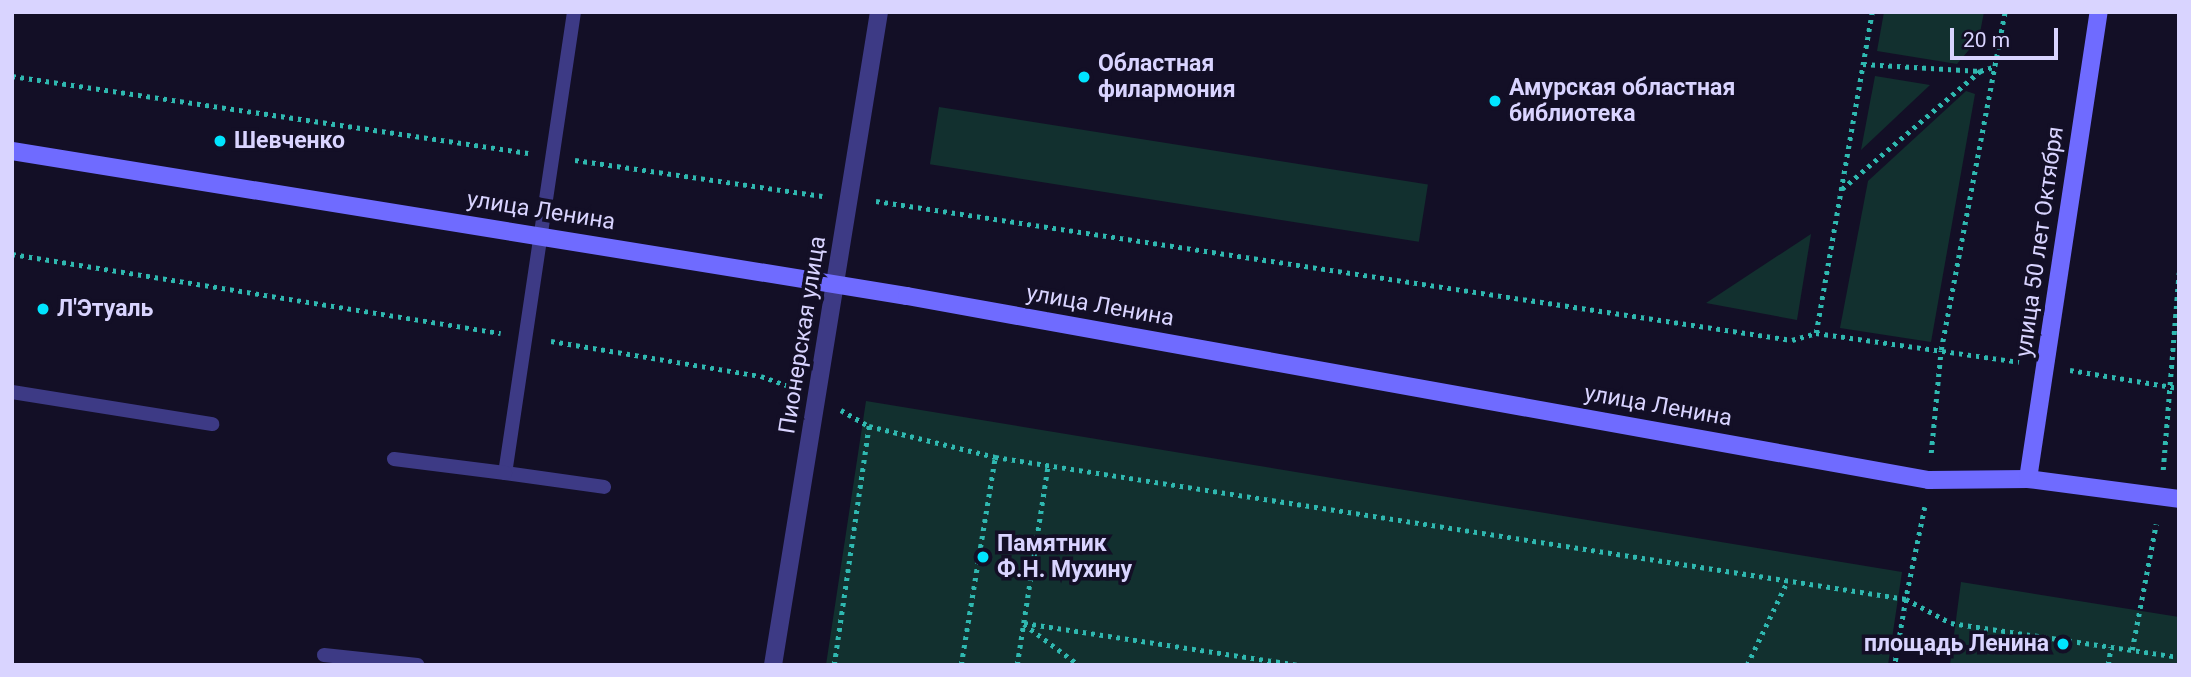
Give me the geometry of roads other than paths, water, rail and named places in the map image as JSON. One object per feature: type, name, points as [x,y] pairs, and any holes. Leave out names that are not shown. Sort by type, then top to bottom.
[{"type":"main road","name":"улица 50 лет Октября","points":[[2028,479],[2099,12]]},
{"type":"main road","name":"улица Ленина","points":[[12,151],[836,285],[1929,480],[2028,479],[2179,499]]},
{"type":"street","name":"Пионерская улица","points":[[773,665],[878,12]]},
{"type":"lane","points":[[505,473],[574,12]]},
{"type":"lane","points":[[12,391],[212,424]]},
{"type":"lane","points":[[394,459],[604,488]]},
{"type":"lane","points":[[324,655],[417,665]]},
{"type":"place","name":"Областная филармония","points":[[1084,77]]},
{"type":"place","name":"Амурская областная библиотека","points":[[1495,101]]},
{"type":"place","name":"Шевченко","points":[[220,141]]},
{"type":"place","name":"Л'Этуаль","points":[[43,309]]},
{"type":"place","name":"Памятник Ф.Н. Мухину","points":[[983,557]]},
{"type":"place","name":"площадь Ленина","points":[[2063,644]]}]
